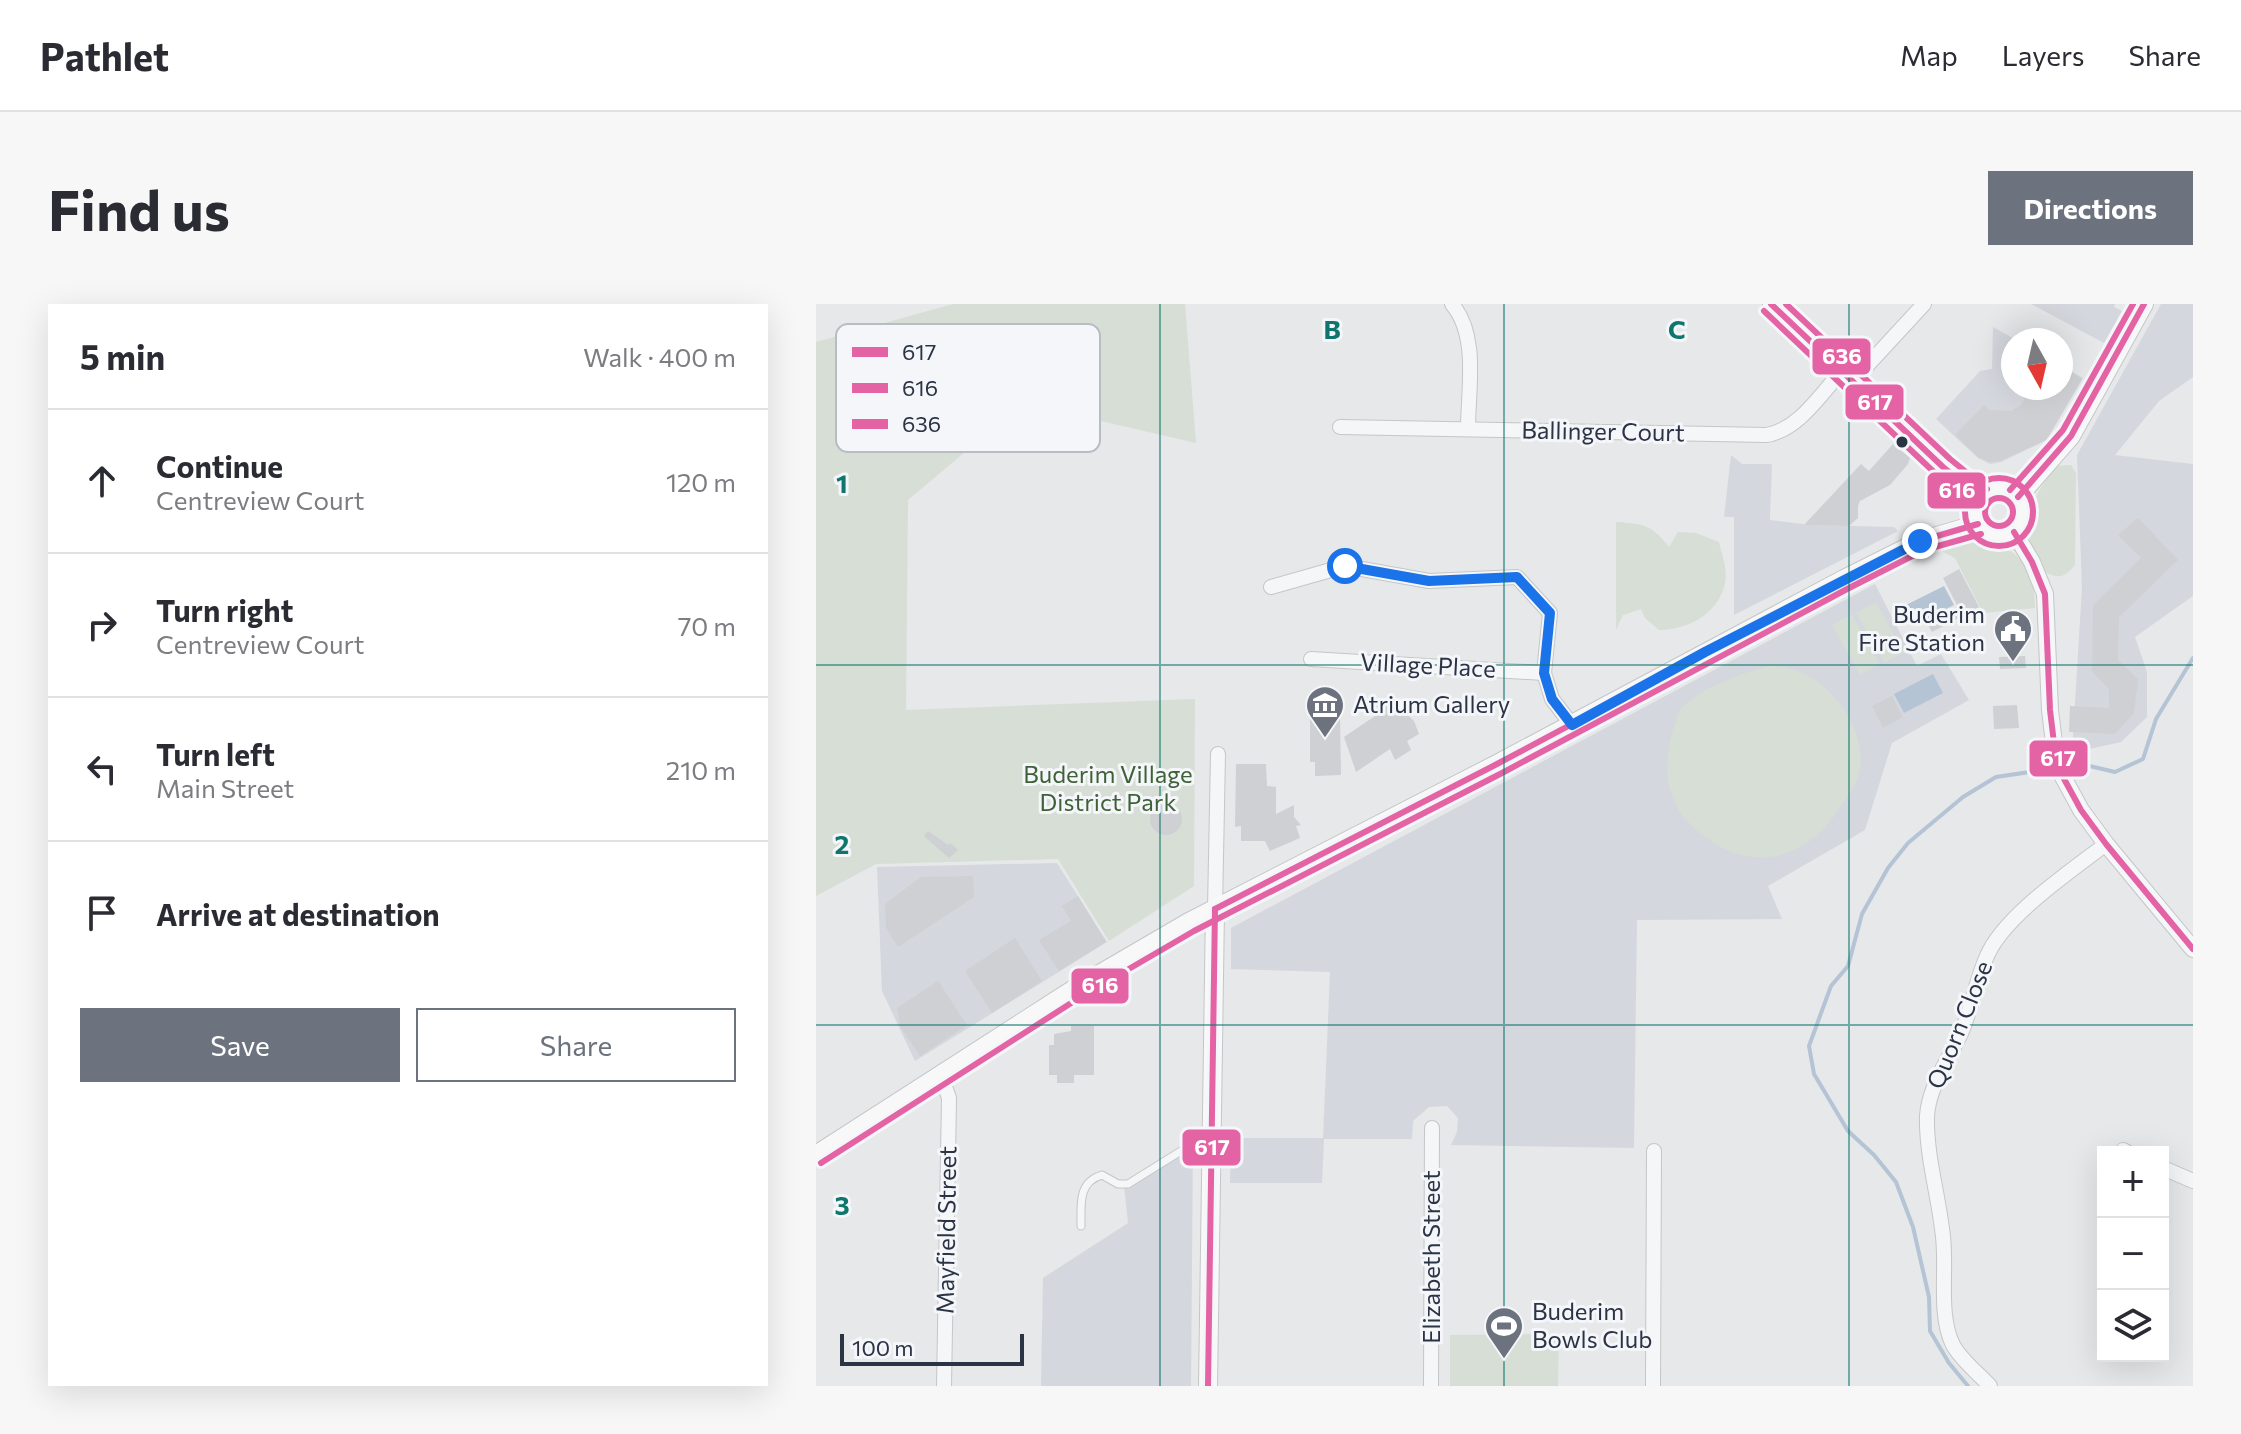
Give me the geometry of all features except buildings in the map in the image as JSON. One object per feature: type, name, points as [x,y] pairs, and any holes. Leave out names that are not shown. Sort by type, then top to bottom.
[{"type":"main road","points":[[2018,497],[2071,436],[2144,304]]},
{"type":"main road","points":[[2002,488],[2018,497],[2023,517],[2014,532],[1996,536],[1984,531],[1978,524],[1975,508],[1981,497],[1988,491],[2002,488]]},
{"type":"main road","points":[[816,1155],[1074,989],[1215,909],[1907,548],[1978,524]]},
{"type":"main road","points":[[1208,1386],[1215,909]]},
{"type":"street","points":[[1452,304],[1462,316],[1469,339],[1468,429]]},
{"type":"street","points":[[1771,304],[1943,467],[1981,497]]},
{"type":"street","name":"Ballinger Court","points":[[1340,427],[1767,435],[1782,432],[1912,320],[1924,304]]},
{"type":"street","points":[[2014,532],[2032,562],[2045,594],[2050,710],[2063,777],[2081,810],[2106,844],[2193,949]]},
{"type":"street","points":[[1271,587],[1345,566],[1429,581],[1517,577],[1550,613],[1544,673],[1552,699],[1572,725]]},
{"type":"street","name":"Village Place","points":[[1311,659],[1544,673]]},
{"type":"street","points":[[1215,909],[1218,754]]},
{"type":"street","name":"Quorn Close","points":[[1990,1386],[1954,1348],[1948,1331],[1944,1309],[1946,1265],[1928,1147],[1927,1113],[1937,1081],[1962,1031],[1994,944],[2016,918],[2106,844]]},
{"type":"street","name":"Mayfield Street","points":[[941,1075],[949,1098],[944,1386]]},
{"type":"street","name":"Elizabeth Street","points":[[1431,1386],[1432,1128]]},
{"type":"street","points":[[1653,1386],[1654,1151]]},
{"type":"street","points":[[2169,1171],[2193,1181]]},
{"type":"lane","points":[[1081,1226],[1083,1191],[1093,1178],[1102,1175],[1118,1184],[1128,1184],[1212,1135]]},
{"type":"shaded area","points":[[2031,304],[2115,304],[2114,307],[2122,311],[2104,343]]},
{"type":"shaded area","points":[[2161,304],[2193,304],[2193,377],[2159,401],[2115,455],[2193,464],[2193,596],[2135,637],[2147,672],[2147,717],[2121,742],[2072,753],[2082,587],[2077,455]]},
{"type":"shaded area","points":[[1993,327],[2001,332],[2001,400],[2070,400],[2047,440],[2001,462],[1990,464],[1978,458],[1936,419],[1980,371],[1992,369]]},
{"type":"shaded area","points":[[2073,372],[2083,378],[2073,395]]},
{"type":"shaded area","points":[[1731,455],[1742,464],[1772,464],[1770,520],[1810,525],[1894,527],[1898,531],[1734,615],[1734,517],[1724,517]]},
{"type":"shaded area","points":[[1875,584],[1917,666],[1941,654],[1969,700],[1892,743],[1865,830],[1768,886],[1782,919],[1637,920],[1634,1148],[1451,1145],[1457,1132],[1458,1118],[1447,1106],[1429,1107],[1413,1121],[1412,1139],[1324,1139],[1322,1183],[1230,1183],[1231,1138],[1323,1138],[1330,972],[1231,969],[1231,928]]},
{"type":"shaded area","points":[[1057,863],[1107,942],[915,1061],[882,991],[877,867]]},
{"type":"shaded area","points":[[1193,1145],[1191,1386],[1041,1386],[1043,1278],[1128,1223],[1124,1185]]},
{"type":"green space","points":[[953,304],[1185,304],[1196,443],[1100,421],[1100,324],[881,324]]},
{"type":"green space","name":"Buderim Village District Park","points":[[836,336],[836,452],[965,452],[908,500],[906,710],[1195,699],[1194,886],[1109,941],[1058,859],[876,864],[816,896],[816,342]]},
{"type":"green space","points":[[2071,465],[2076,473],[2075,565],[2064,575],[2054,576],[2045,572],[2034,554],[2029,520],[2034,501],[2044,483],[2058,466]]},
{"type":"green space","points":[[1616,522],[1646,527],[1669,547],[1678,532],[1696,533],[1719,542],[1726,576],[1714,606],[1690,624],[1659,630],[1645,618],[1641,609],[1623,615],[1616,630]]},
{"type":"green space","points":[[1954,541],[1988,543],[2013,553],[2029,574],[2035,608],[1983,613],[1955,558],[1943,552],[1942,544]]},
{"type":"green space","points":[[1876,602],[1904,652],[1884,663],[1856,613]]},
{"type":"green space","points":[[1852,614],[1880,664],[1860,675],[1832,625]]},
{"type":"green space","points":[[1772,665],[1801,672],[1837,699],[1858,740],[1860,770],[1854,786],[1837,812],[1804,845],[1785,854],[1746,856],[1708,839],[1680,813],[1670,789],[1668,751],[1678,714],[1688,702],[1723,682]]},
{"type":"green space","name":"Buderim Bowls Club","points":[[1559,1334],[1558,1386],[1450,1386],[1450,1335]]},
{"type":"water","points":[[1944,586],[1954,605],[1914,625],[1904,606]]},
{"type":"water","points":[[1933,674],[1943,693],[1904,713],[1894,694]]},
{"type":"waterway","points":[[2081,764],[2115,772],[2143,759],[2156,719],[2193,658]]},
{"type":"waterway","points":[[1968,1386],[1949,1363],[1930,1331],[1929,1297],[1913,1227],[1896,1182],[1874,1155],[1848,1131],[1814,1074],[1809,1046],[1831,986],[1848,966],[1862,914],[1888,868],[1908,843],[1963,797],[1996,777],[2050,769]]},
{"type":"transit line","name":"617","points":[[1771,304],[1943,467],[1981,497]]},
{"type":"transit line","name":"636","points":[[1786,304],[1950,459],[1987,489]]},
{"type":"transit line","name":"636","points":[[2010,490],[2063,430],[2133,304]]},
{"type":"transit line","name":"617","points":[[2018,497],[2071,436],[2144,304]]},
{"type":"transit line","name":"616","points":[[1764,311],[1936,474],[1975,505]]},
{"type":"transit line","name":"616","points":[[2006,478],[2027,493],[2033,512],[2031,525],[2023,536],[2006,546],[1992,546],[1975,536],[1967,525],[1965,505],[1975,488],[1986,480],[2006,478]]},
{"type":"transit line","name":"636","points":[[1999,498],[2009,502],[2013,512],[2009,522],[1999,526],[1989,522],[1985,512],[1989,502],[1999,498]]},
{"type":"transit line","name":"617","points":[[1215,909],[1497,764],[1844,579],[1920,541],[1978,524]]},
{"type":"transit line","name":"617","points":[[2014,532],[2032,562],[2045,594],[2050,710],[2063,777],[2081,810],[2106,844],[2193,949]]},
{"type":"transit line","name":"616","points":[[821,1163],[1079,998],[1194,931],[1502,773],[1924,550],[1981,534]]},
{"type":"transit line","name":"617","points":[[1208,1386],[1215,909]]},
{"type":"place","name":"Buderim Fire Station","points":[[2013,663]]},
{"type":"place","name":"Atrium Gallery","points":[[1325,739]]},
{"type":"place","name":"Buderim Bowls Club","points":[[1504,1360]]},
{"type":"route","points":[[1345,566],[1429,581],[1517,577],[1550,613],[1544,673],[1552,699],[1572,725],[1920,541]]}]
